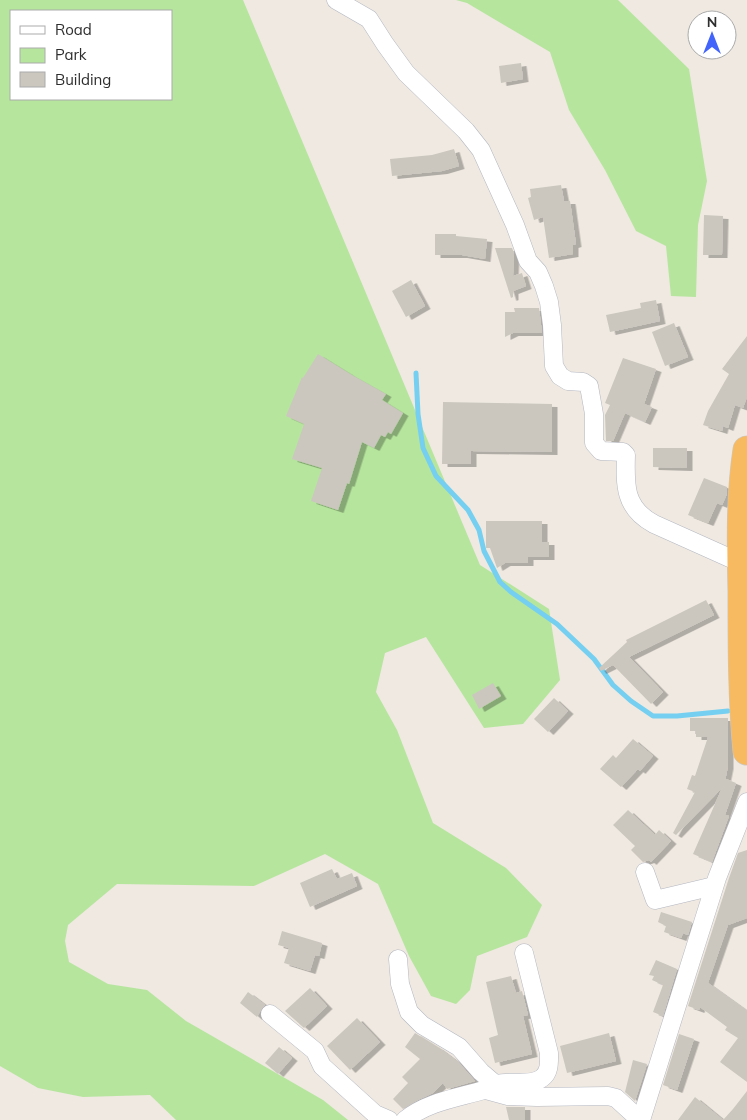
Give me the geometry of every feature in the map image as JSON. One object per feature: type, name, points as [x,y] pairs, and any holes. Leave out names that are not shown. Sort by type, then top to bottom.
[{"type":"highway","points":[[747,450],[742,503],[742,695],[747,751]]},
{"type":"street","points":[[336,0],[369,19],[406,73],[466,131],[481,150],[516,226],[528,261],[538,272],[544,286],[549,302],[554,366],[560,376],[568,381],[583,382],[589,386],[594,414],[594,443],[601,451],[623,452],[626,454],[627,489],[634,508],[644,518],[654,524],[742,563]]},
{"type":"street","points":[[398,959],[400,984],[409,1012],[422,1025],[459,1046],[491,1087],[508,1096],[608,1096],[616,1098],[640,1120],[714,886],[747,802]]},
{"type":"street","points":[[645,872],[655,900],[714,886]]},
{"type":"street","points":[[406,1120],[417,1111],[491,1087],[537,1081],[544,1077],[548,1069],[549,1053],[524,954]]},
{"type":"street","points":[[270,1014],[315,1051],[322,1066],[369,1109],[389,1120]]},
{"type":"green space","points":[[0,0],[243,0],[480,565],[549,609],[560,680],[523,724],[484,728],[426,637],[385,653],[376,692],[397,730],[433,823],[506,868],[542,905],[527,937],[477,956],[470,990],[456,1004],[431,996],[409,956],[378,884],[325,854],[254,886],[117,884],[68,925],[65,941],[69,962],[108,984],[147,990],[186,1021],[323,1100],[348,1120],[176,1120],[150,1095],[83,1097],[38,1088],[0,1066]]},
{"type":"green space","points":[[456,0],[618,0],[689,69],[707,181],[698,225],[696,297],[671,296],[666,246],[636,231],[605,170],[569,110],[550,52],[467,3]]},
{"type":"building","points":[[521,63],[523,79],[501,83],[499,66]]},
{"type":"building","points":[[454,149],[459,166],[442,171],[392,176],[390,159],[432,155]]},
{"type":"building","points":[[561,185],[564,201],[570,201],[576,244],[573,245],[573,254],[549,258],[543,217],[534,220],[528,198],[531,197],[530,189]]},
{"type":"building","points":[[704,215],[723,216],[722,255],[703,255]]},
{"type":"building","points":[[435,234],[456,234],[456,236],[487,239],[485,259],[462,255],[435,255]]},
{"type":"building","points":[[495,248],[512,248],[514,253],[513,276],[522,273],[526,286],[513,291],[513,297],[511,298]]},
{"type":"building","points":[[411,280],[425,306],[406,317],[392,291]]},
{"type":"building","points":[[656,300],[660,321],[610,332],[606,315],[641,308],[640,303]]},
{"type":"building","points":[[514,308],[539,308],[542,333],[513,333],[505,337],[505,312],[515,312]]},
{"type":"building","points":[[674,323],[688,357],[665,366],[652,332]]},
{"type":"building","points":[[747,336],[747,397],[743,408],[735,405],[728,428],[723,426],[722,431],[703,425],[708,411],[729,374],[722,369]]},
{"type":"building","points":[[318,354],[386,394],[382,400],[403,413],[391,434],[388,432],[385,437],[381,435],[374,448],[362,442],[349,484],[347,483],[338,510],[311,501],[322,468],[292,459],[304,424],[286,416],[302,377]]},
{"type":"building","points":[[623,358],[656,369],[644,404],[652,407],[645,422],[625,413],[613,441],[606,441],[605,415],[610,405],[605,403]]},
{"type":"building","points":[[443,402],[552,404],[552,452],[471,451],[471,464],[442,464]]},
{"type":"building","points":[[653,448],[687,448],[687,468],[653,467]]},
{"type":"building","points":[[704,478],[727,487],[727,494],[722,505],[717,503],[708,523],[688,515]]},
{"type":"building","points":[[486,521],[542,521],[542,542],[549,542],[549,557],[528,557],[528,563],[505,563],[497,568],[490,548],[486,548]]},
{"type":"building","points":[[706,600],[714,615],[629,657],[663,692],[651,704],[613,665],[601,671],[599,668],[627,642],[626,640]]},
{"type":"building","points":[[493,683],[501,696],[479,709],[472,695]]},
{"type":"building","points":[[554,698],[568,711],[548,732],[534,719]]},
{"type":"building","points":[[690,718],[728,718],[728,766],[725,781],[726,779],[736,783],[725,815],[729,816],[712,862],[693,854],[722,788],[676,835],[673,833],[695,792],[687,789],[692,775],[695,776],[708,737],[696,737],[696,731],[690,731]]},
{"type":"building","points":[[633,739],[653,756],[640,771],[638,769],[621,787],[600,769],[613,755],[616,758]]},
{"type":"building","points":[[628,810],[655,835],[659,830],[671,841],[651,862],[649,860],[643,862],[631,850],[635,846],[613,825]]},
{"type":"building","points":[[747,850],[747,918],[728,925],[708,983],[747,1011],[747,1082],[720,1062],[738,1038],[725,1030],[727,1027],[700,1007],[699,1010],[688,1006],[738,853]]},
{"type":"building","points":[[332,869],[337,879],[352,873],[357,886],[310,907],[300,883]]},
{"type":"building","points":[[661,912],[692,922],[688,935],[683,933],[681,938],[664,932],[666,926],[658,922]]},
{"type":"building","points":[[282,931],[322,943],[319,956],[315,955],[310,971],[284,963],[289,948],[278,945]]},
{"type":"building","points":[[656,960],[677,969],[663,1016],[653,1012],[663,985],[652,980],[654,976],[649,975]]},
{"type":"building","points":[[511,976],[516,993],[522,991],[528,1015],[523,1016],[532,1054],[495,1063],[489,1038],[498,1035],[486,982]]},
{"type":"building","points":[[310,988],[327,1006],[304,1028],[285,1011]]},
{"type":"building","points":[[248,992],[265,1005],[257,1017],[240,1003]]},
{"type":"building","points":[[357,1018],[380,1042],[350,1070],[327,1046]]},
{"type":"building","points":[[415,1033],[459,1063],[475,1081],[447,1089],[443,1083],[433,1093],[403,1109],[393,1099],[408,1083],[402,1077],[420,1059],[405,1047]]},
{"type":"building","points":[[609,1033],[616,1061],[567,1073],[560,1046]]},
{"type":"building","points":[[679,1034],[694,1039],[677,1090],[663,1085]]},
{"type":"building","points":[[279,1047],[292,1058],[278,1074],[265,1063]]},
{"type":"building","points":[[633,1060],[647,1064],[635,1101],[625,1092]]},
{"type":"building","points":[[747,1091],[747,1120],[723,1120],[733,1109]]},
{"type":"building","points":[[695,1097],[723,1120],[678,1120]]},
{"type":"building","points":[[506,1107],[525,1107],[525,1120],[509,1120]]},
{"type":"waterway","points":[[416,373],[418,414],[423,448],[436,476],[468,510],[479,530],[484,551],[500,582],[511,592],[557,624],[594,659],[613,685],[631,701],[653,716],[677,716],[728,711]]}]
